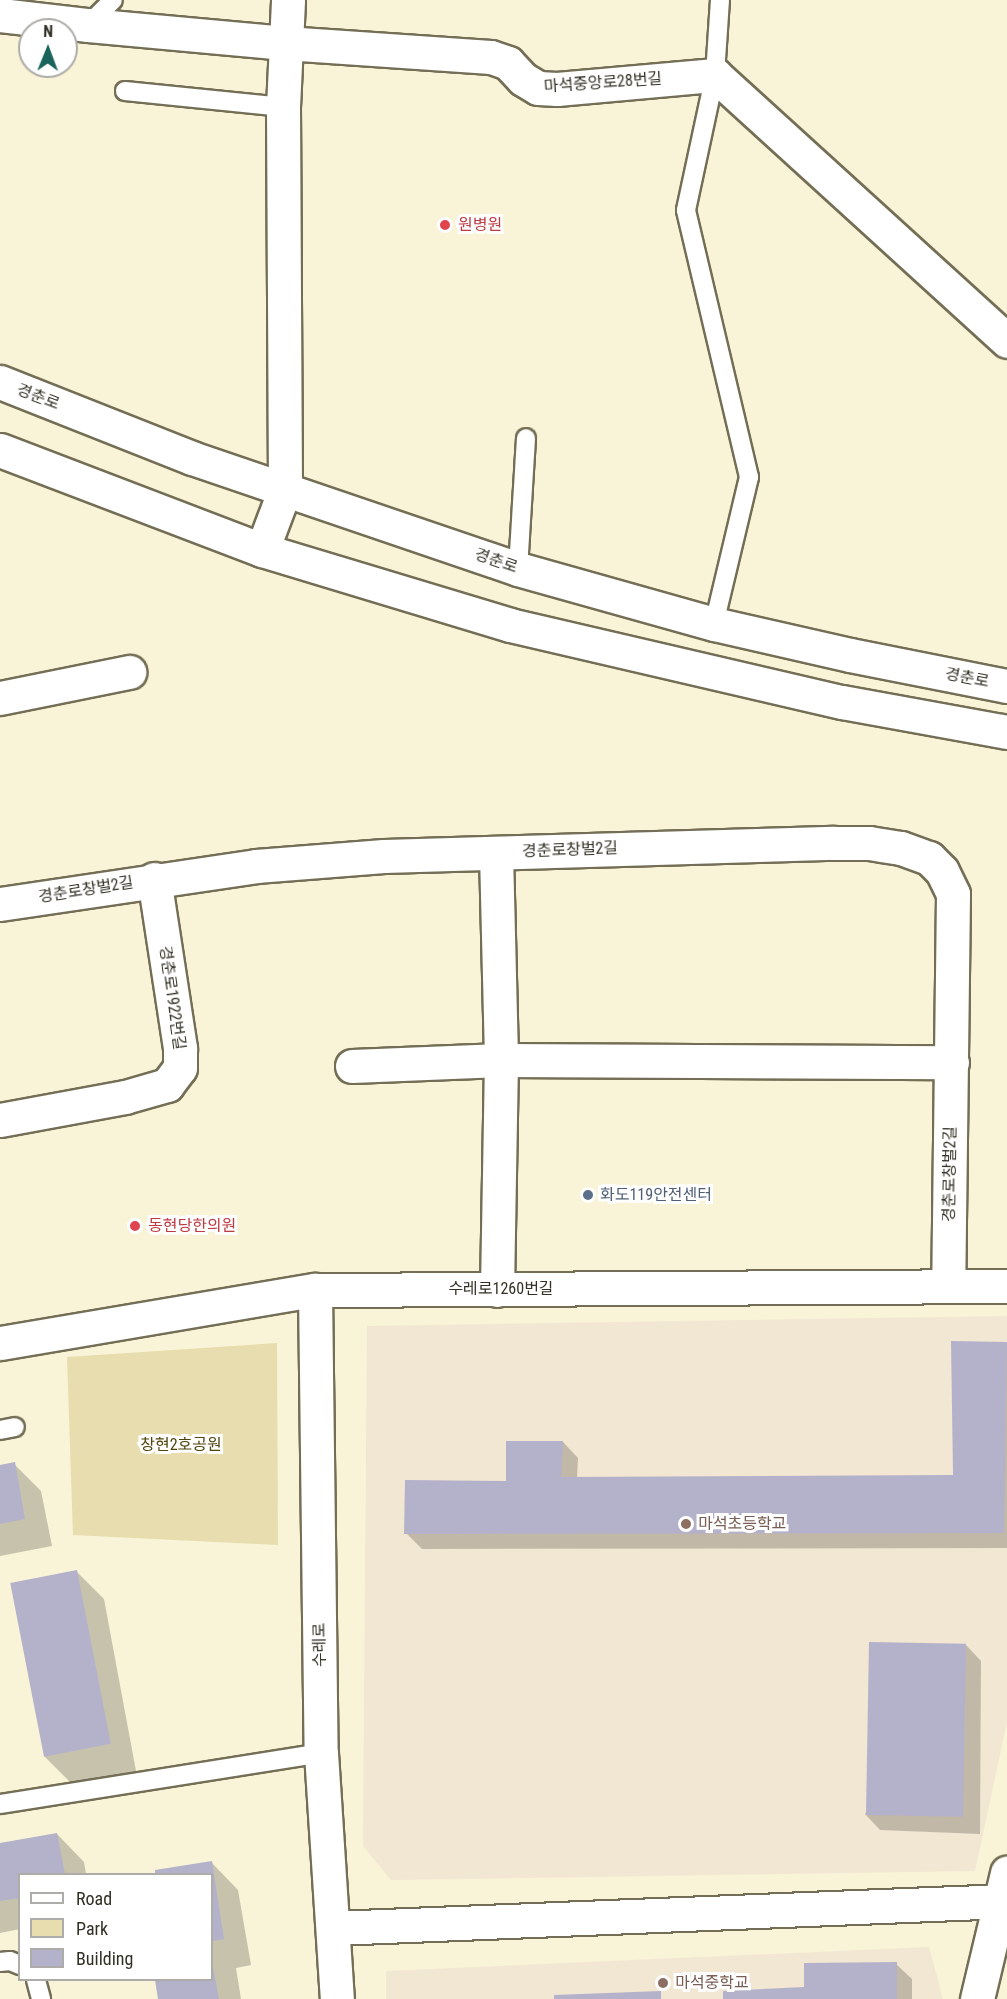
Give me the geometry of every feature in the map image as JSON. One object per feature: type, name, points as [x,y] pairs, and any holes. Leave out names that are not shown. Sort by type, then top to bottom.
[{"type":"street","points":[[262,550],[285,489],[283,107],[288,0]]},
{"type":"street","name":"마석중앙로28번길","points":[[0,15],[285,43],[491,57],[508,63],[523,79],[538,88],[557,89],[715,75]]},
{"type":"street","points":[[715,75],[1007,341]]},
{"type":"street","name":"경춘로","points":[[0,382],[192,458],[518,569],[714,624],[850,655],[1007,686]]},
{"type":"street","points":[[0,450],[262,550],[510,625],[842,702],[1007,732]]},
{"type":"street","points":[[0,698],[129,672]]},
{"type":"street","name":"경춘로창벌2길","points":[[0,904],[154,879],[256,866],[496,852],[869,843],[901,848],[929,858],[942,871],[953,894],[948,1286]]},
{"type":"street","points":[[496,852],[501,1060],[497,1290]]},
{"type":"street","name":"경춘로1922번길","points":[[0,1120],[125,1097],[167,1085],[180,1068],[180,1048],[154,879]]},
{"type":"street","points":[[352,1066],[501,1060],[952,1062]]},
{"type":"street","name":"수레로1260번길","points":[[0,1343],[315,1290],[1007,1286]]},
{"type":"street","name":"수레로","points":[[315,1290],[321,1754],[337,1999]]},
{"type":"street","points":[[334,1928],[1005,1892],[977,1999]]},
{"type":"lane","points":[[88,25],[113,0]]},
{"type":"lane","points":[[714,624],[749,477],[686,210],[715,75],[720,0]]},
{"type":"lane","points":[[125,91],[283,107]]},
{"type":"lane","points":[[518,569],[526,438]]},
{"type":"lane","points":[[0,1804],[321,1754]]},
{"type":"lane","points":[[0,1962],[10,1961],[18,1964]]},
{"type":"lane","points":[[36,1981],[41,1999]]},
{"type":"shaded area","name":"마석초등학교","points":[[1007,1316],[1007,1722],[975,1871],[391,1880],[363,1846],[367,1326]]},
{"type":"shaded area","name":"마석중학교","points":[[929,1947],[943,1999],[386,1999],[386,1971]]},
{"type":"green space","name":"창현2호공원","points":[[277,1343],[278,1545],[73,1535],[67,1357]]},
{"type":"building","points":[[951,1341],[1007,1342],[1004,1533],[404,1534],[405,1480],[506,1481],[506,1441],[563,1441],[561,1477],[953,1475]]},
{"type":"building","points":[[15,1462],[25,1519],[0,1524],[0,1465]]},
{"type":"building","points":[[77,1570],[111,1744],[44,1757],[10,1583]]},
{"type":"building","points":[[869,1642],[966,1644],[963,1817],[866,1815]]},
{"type":"building","points":[[57,1833],[65,1873],[18,1873],[18,1898],[0,1901],[0,1843]]},
{"type":"building","points":[[212,1861],[224,1939],[213,1941],[213,1873],[155,1873],[155,1870]]},
{"type":"building","points":[[897,1962],[897,1999],[723,1999],[723,1991],[804,1987],[804,1963]]},
{"type":"building","points":[[213,1967],[219,1999],[158,1999],[155,1981],[213,1981]]},
{"type":"building","points":[[661,1991],[661,1999],[554,1999],[554,1995]]},
{"type":"place","name":"원병원","points":[[445,225]]},
{"type":"place","name":"화도119안전센터","points":[[588,1195]]},
{"type":"place","name":"동현당한의원","points":[[135,1226]]},
{"type":"place","name":"마석초등학교","points":[[686,1524]]},
{"type":"place","name":"마석중학교","points":[[663,1983]]}]
